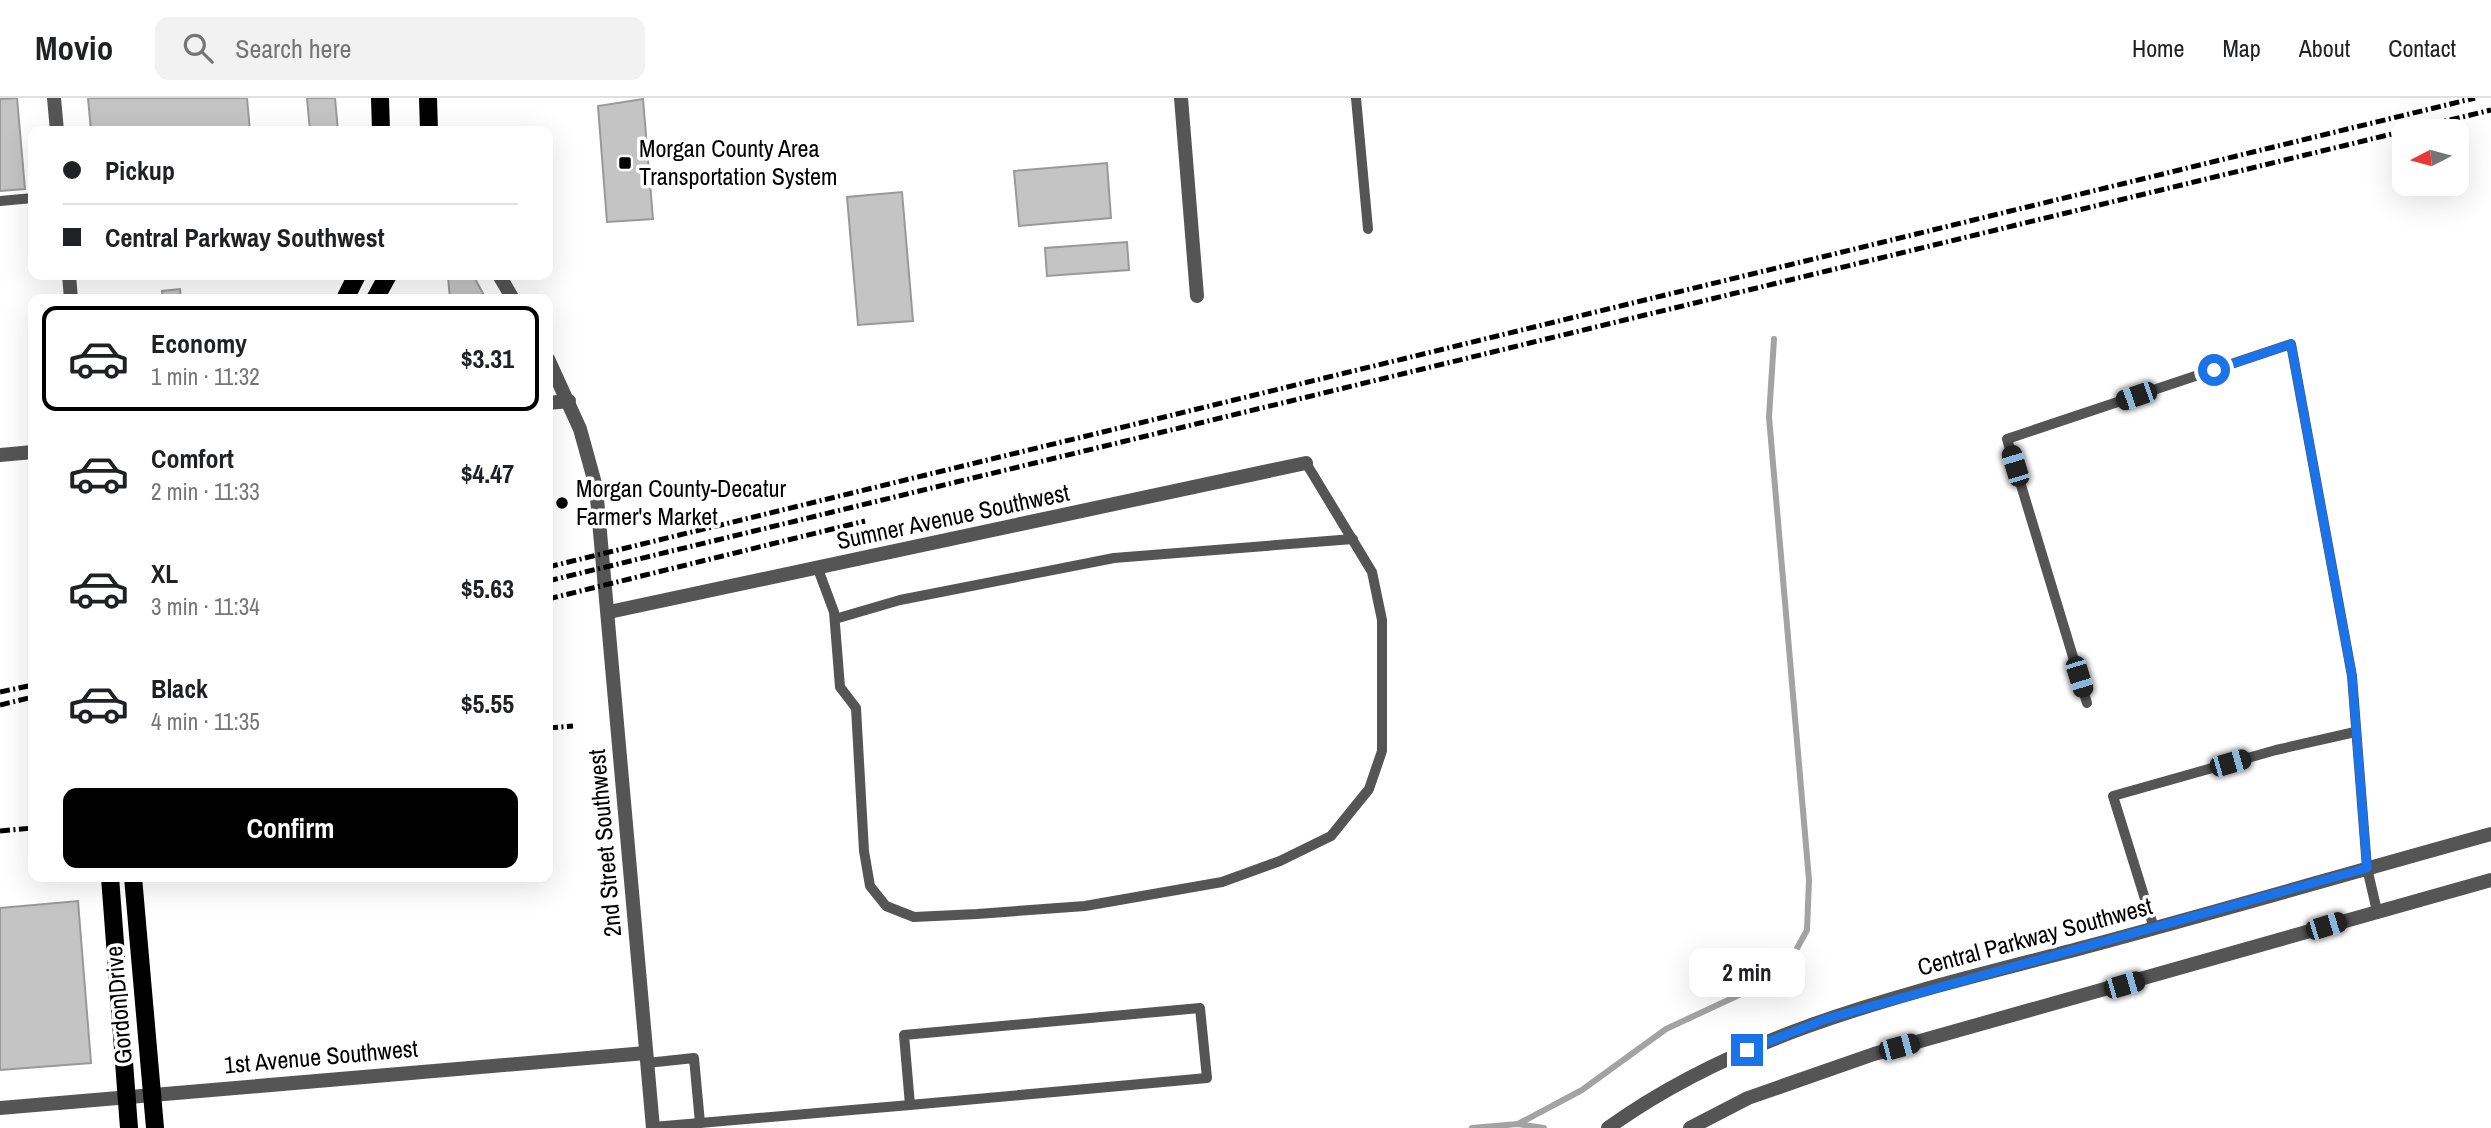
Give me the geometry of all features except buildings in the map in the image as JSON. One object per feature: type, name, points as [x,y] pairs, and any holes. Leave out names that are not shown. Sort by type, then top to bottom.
[{"type":"main road","points":[[380,98],[381,126]]},
{"type":"main road","points":[[428,98],[429,126]]},
{"type":"main road","name":"Gordon Drive","points":[[110,882],[129,1128]]},
{"type":"main road","name":"Gordon Drive","points":[[132,882],[155,1128]]},
{"type":"street","points":[[54,98],[57,126]]},
{"type":"street","points":[[1181,98],[1197,296]]},
{"type":"street","name":"2nd Street Southwest","points":[[553,369],[569,401],[596,487],[653,1127]]},
{"type":"street","points":[[553,403],[569,401]]},
{"type":"street","points":[[0,455],[28,452]]},
{"type":"street","name":"Sumner Avenue Southwest","points":[[609,612],[1306,463]]},
{"type":"street","name":"Central Parkway Southwest","points":[[1608,1128],[1656,1096],[1709,1067],[1826,1019],[2491,834]]},
{"type":"street","points":[[1690,1128],[1748,1098],[1874,1054],[2491,880]]},
{"type":"street","name":"1st Avenue Southwest","points":[[0,1108],[646,1058]]},
{"type":"lane","points":[[1356,98],[1368,229]]},
{"type":"lane","points":[[0,201],[28,198]]},
{"type":"lane","points":[[2087,703],[2007,439],[2291,344],[2352,676],[2367,868],[2377,911]]},
{"type":"lane","points":[[818,569],[835,619],[840,687],[856,708],[864,851],[870,886],[886,906],[914,917],[1085,906],[1222,882],[1280,861],[1331,836],[1369,789],[1382,751],[1382,620],[1372,572],[1306,463]]},
{"type":"lane","points":[[835,619],[900,600],[1114,558],[1353,539]]},
{"type":"lane","points":[[2154,929],[2113,796],[2276,750],[2355,732]]},
{"type":"lane","points":[[653,1127],[910,1105],[1207,1078],[1200,1008],[904,1035],[910,1105]]},
{"type":"lane","points":[[646,1058],[694,1058],[700,1123]]},
{"type":"waterway","points":[[1518,1124],[1582,1090],[1666,1029],[1739,995],[1789,963],[1807,930],[1809,880],[1769,417],[1774,339]]},
{"type":"waterway","points":[[1472,1128],[1518,1124],[1544,1128]]},
{"type":"railway","points":[[553,566],[2475,98]]},
{"type":"railway","points":[[553,580],[2491,110]]},
{"type":"railway","points":[[553,598],[865,521]]},
{"type":"railway","points":[[0,692],[28,686]]},
{"type":"railway","points":[[0,705],[28,698]]},
{"type":"railway","points":[[553,728],[573,726]]},
{"type":"railway","points":[[0,831],[28,828]]},
{"type":"place","name":"Morgan County Area Transportation System","points":[[625,163]]},
{"type":"place","name":"Morgan County-Decatur Farmer's Market","points":[[562,503]]},
{"type":"route","points":[[1747,1050],[1826,1019],[2367,868],[2352,676],[2291,344],[2214,370]]}]
